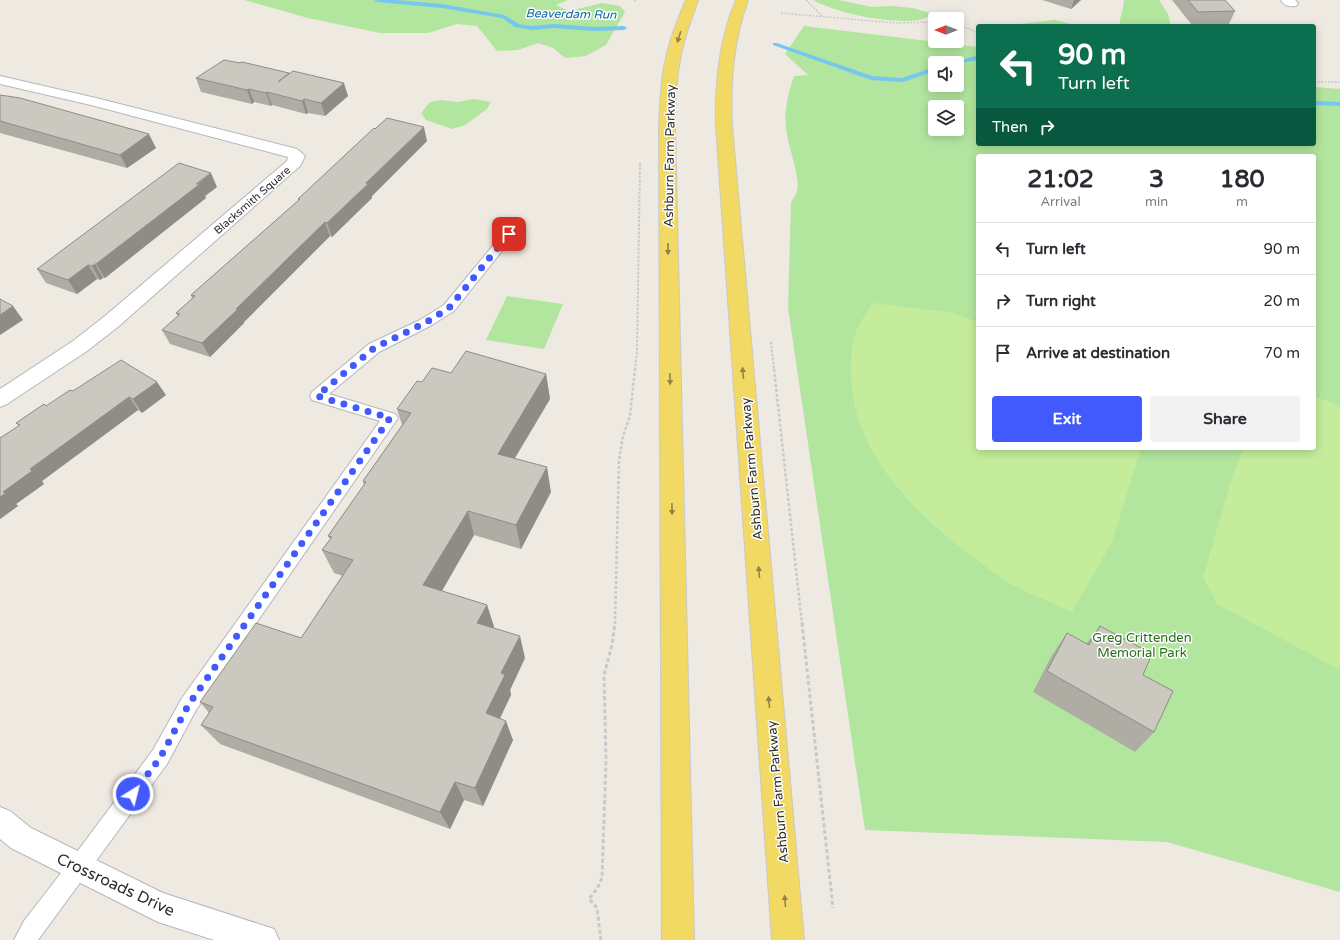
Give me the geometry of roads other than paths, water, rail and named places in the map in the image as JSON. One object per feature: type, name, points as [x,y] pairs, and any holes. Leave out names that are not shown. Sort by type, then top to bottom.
[{"type":"main road","name":"Ashburn Farm Parkway","points":[[678,940],[667,198],[668,93],[676,45],[692,0]]},
{"type":"main road","name":"Ashburn Farm Parkway","points":[[742,0],[726,50],[723,88],[724,126],[788,940]]},
{"type":"street","name":"Blacksmith Square","points":[[0,80],[111,105],[291,152],[297,156],[294,163],[112,321],[80,346],[0,399]]},
{"type":"street","name":"Crossroads Drive","points":[[0,821],[21,838],[158,907],[263,940]]},
{"type":"lane","points":[[26,940],[32,929],[160,758],[189,704],[390,418],[317,396],[374,348],[425,323],[449,308],[509,234]]},
{"type":"waterway","name":"Beaverdam Run","points":[[377,0],[442,6],[504,17],[517,26],[532,28],[554,26],[594,29],[624,28]]},
{"type":"waterway","name":"Beaverdam Run","points":[[775,44],[871,78],[903,80],[928,71]]},
{"type":"waterway","name":"Beaverdam Run","points":[[964,60],[976,58]]},
{"type":"waterway","name":"Beaverdam Run","points":[[1316,103],[1340,104]]},
{"type":"park label","name":"Greg Crittenden Memorial Park","points":[[1142,644]]}]
